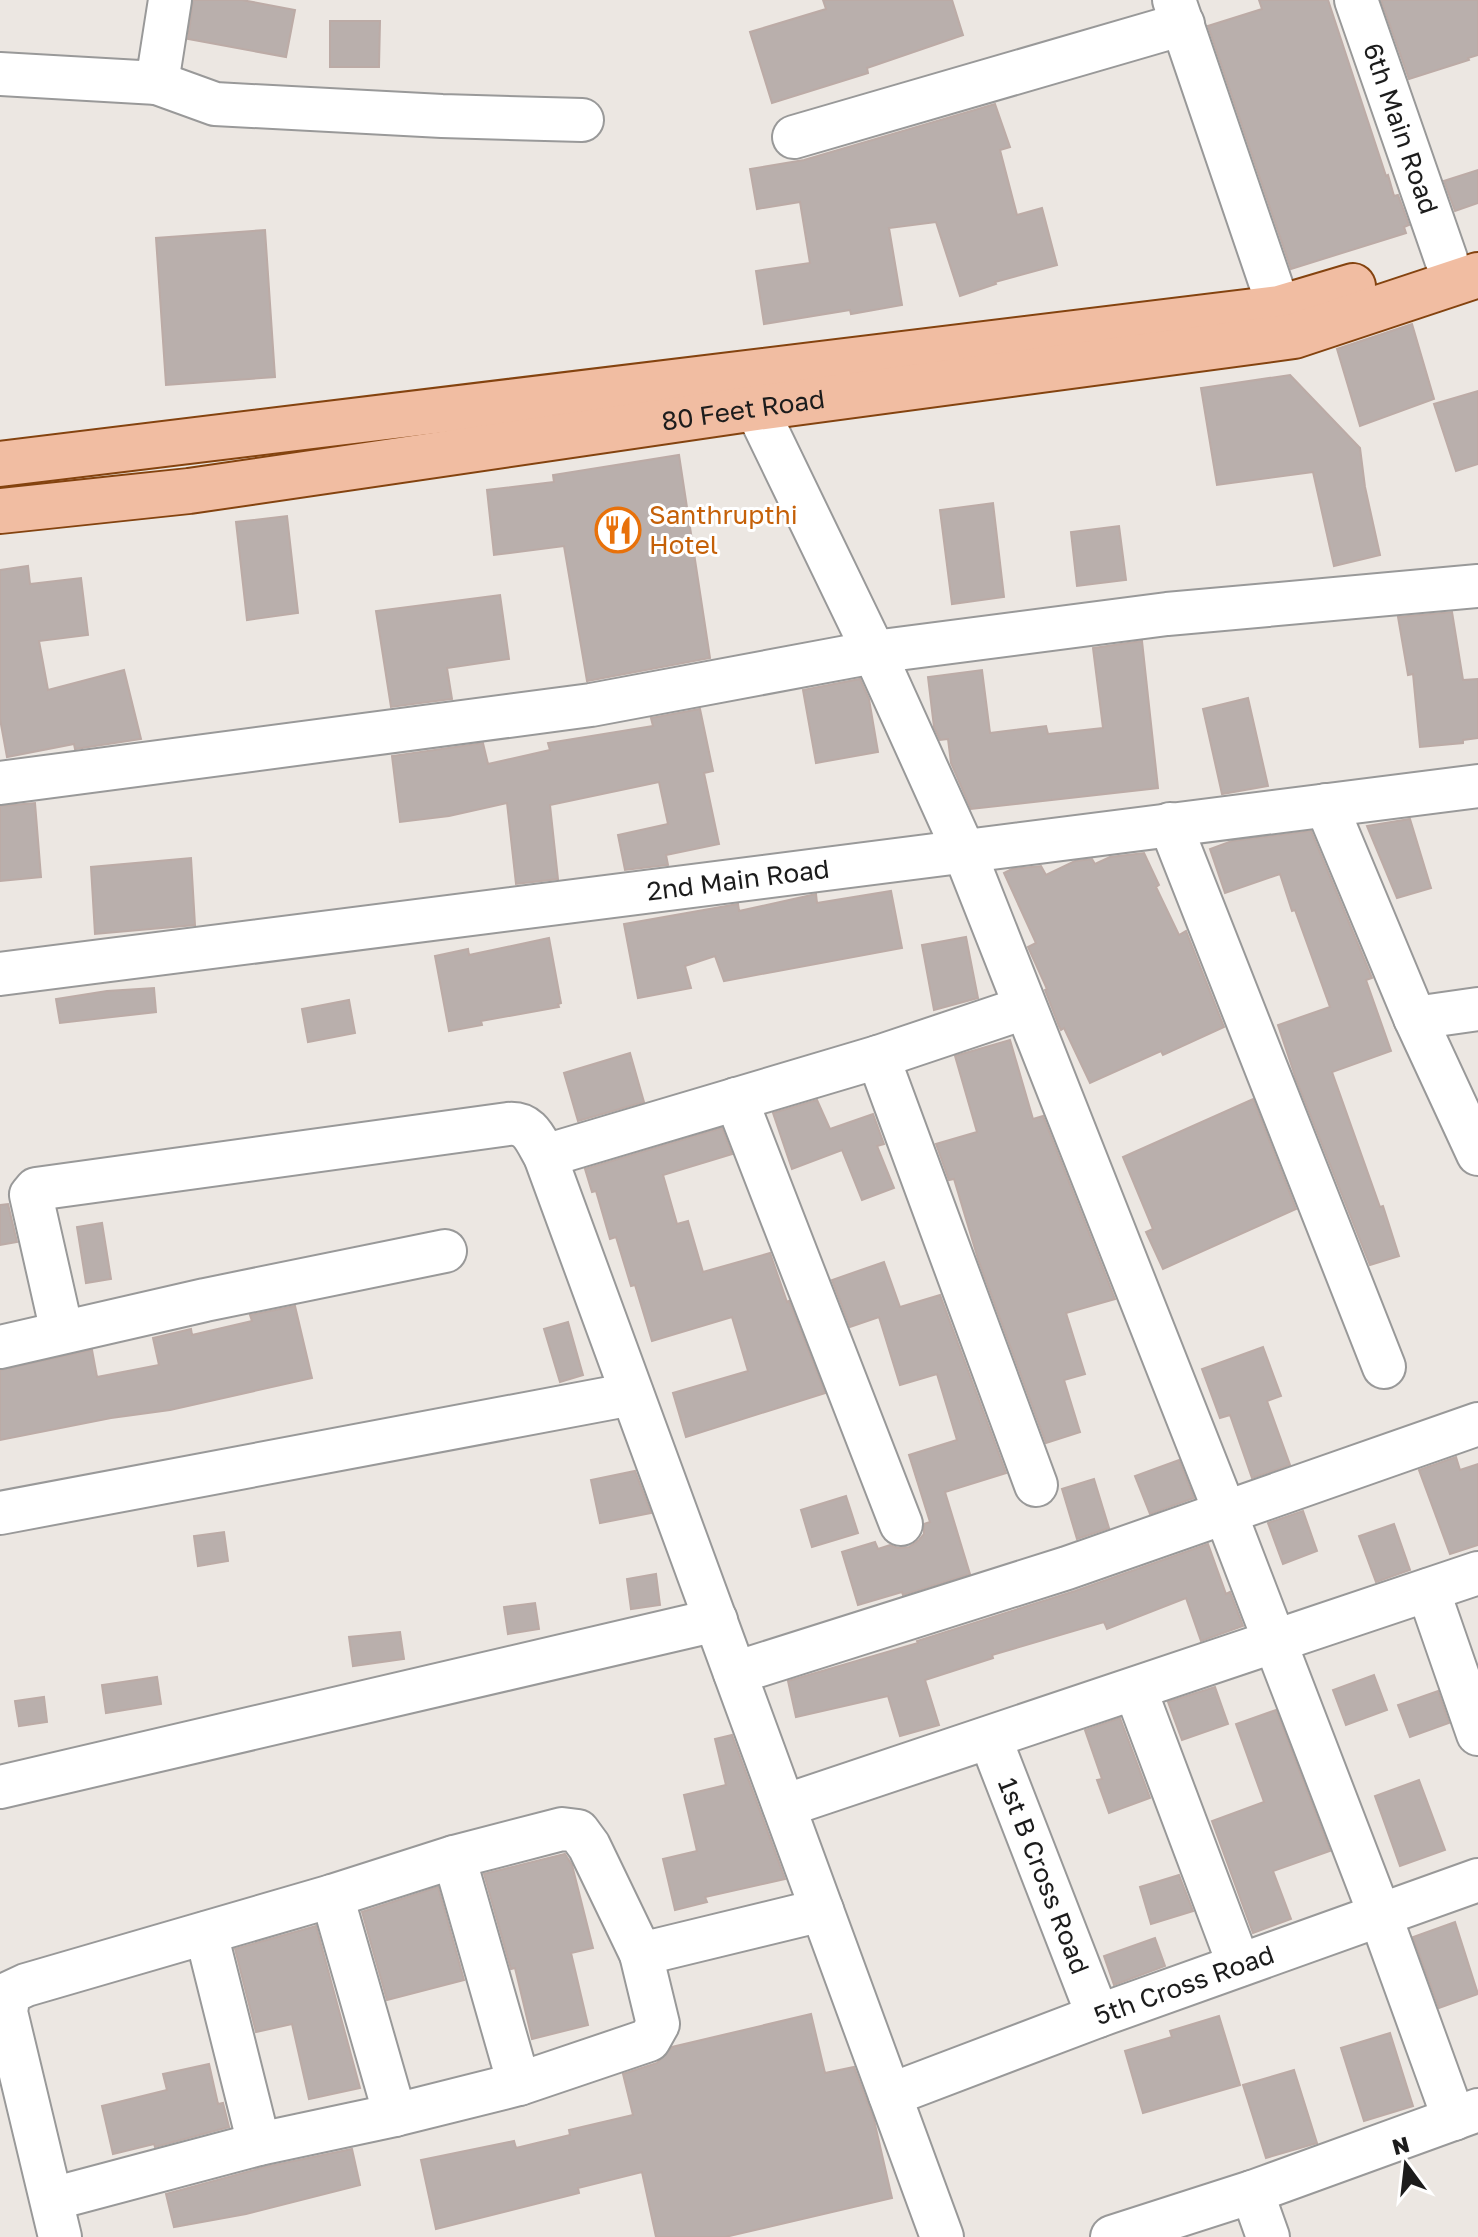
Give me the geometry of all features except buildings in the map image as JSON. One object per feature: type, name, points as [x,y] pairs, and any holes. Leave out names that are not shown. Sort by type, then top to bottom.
[{"type":"main road","name":"80 Feet Road","points":[[0,511],[189,491],[753,390],[1279,308],[1467,260]]},
{"type":"main road","name":"80 Feet Road","points":[[0,464],[1294,336],[1467,260]]},
{"type":"street","points":[[157,83],[170,0]]},
{"type":"street","name":"6th Main Road","points":[[1356,0],[1467,260]]},
{"type":"street","points":[[794,137],[1178,12],[1279,308]]},
{"type":"street","points":[[0,74],[157,83],[215,104],[427,116],[582,120]]},
{"type":"street","points":[[753,390],[964,851],[1380,1915],[1466,2114],[1252,2192],[1112,2237]]},
{"type":"street","points":[[0,783],[591,705],[874,652],[1167,614],[1478,586]]},
{"type":"street","name":"2nd Main Road","points":[[0,974],[1478,786]]},
{"type":"street","points":[[1326,805],[1415,1018],[1478,1154]]},
{"type":"street","points":[[1170,824],[1384,1367]]},
{"type":"street","points":[[545,1156],[878,1057],[1024,1008]]},
{"type":"street","points":[[1415,1018],[1478,1009]]},
{"type":"street","points":[[878,1057],[1036,1485]]},
{"type":"street","points":[[736,1099],[901,1524]]},
{"type":"street","points":[[62,1332],[31,1195],[36,1189],[516,1123],[531,1131],[545,1156],[942,2237]]},
{"type":"street","points":[[0,1347],[205,1300],[445,1251]]},
{"type":"street","points":[[0,1513],[632,1394]]},
{"type":"street","points":[[735,1673],[1067,1568],[1478,1424]]},
{"type":"street","points":[[784,1806],[1478,1573]]},
{"type":"street","points":[[1428,1590],[1478,1734]]},
{"type":"street","points":[[0,1787],[716,1620]]},
{"type":"street","points":[[1135,1689],[1239,1965]]},
{"type":"street","name":"1st B Cross Road","points":[[990,1738],[1098,2016]]},
{"type":"street","points":[[562,1829],[578,1831],[589,1846],[641,1954],[658,2024],[649,2040],[519,2084],[259,2144],[56,2218],[6,2012],[9,1993],[26,1985],[332,1896],[454,1857],[562,1829]]},
{"type":"street","points":[[454,1857],[519,2084]]},
{"type":"street","name":"5th Cross Road","points":[[890,2095],[1098,2016],[1478,1880]]},
{"type":"street","points":[[332,1896],[395,2115]]},
{"type":"street","points":[[641,1954],[822,1910]]},
{"type":"street","points":[[206,1933],[259,2144]]},
{"type":"street","points":[[1252,2192],[1268,2237]]},
{"type":"place","name":"Santhrupthi Hotel","points":[[618,530]]}]
